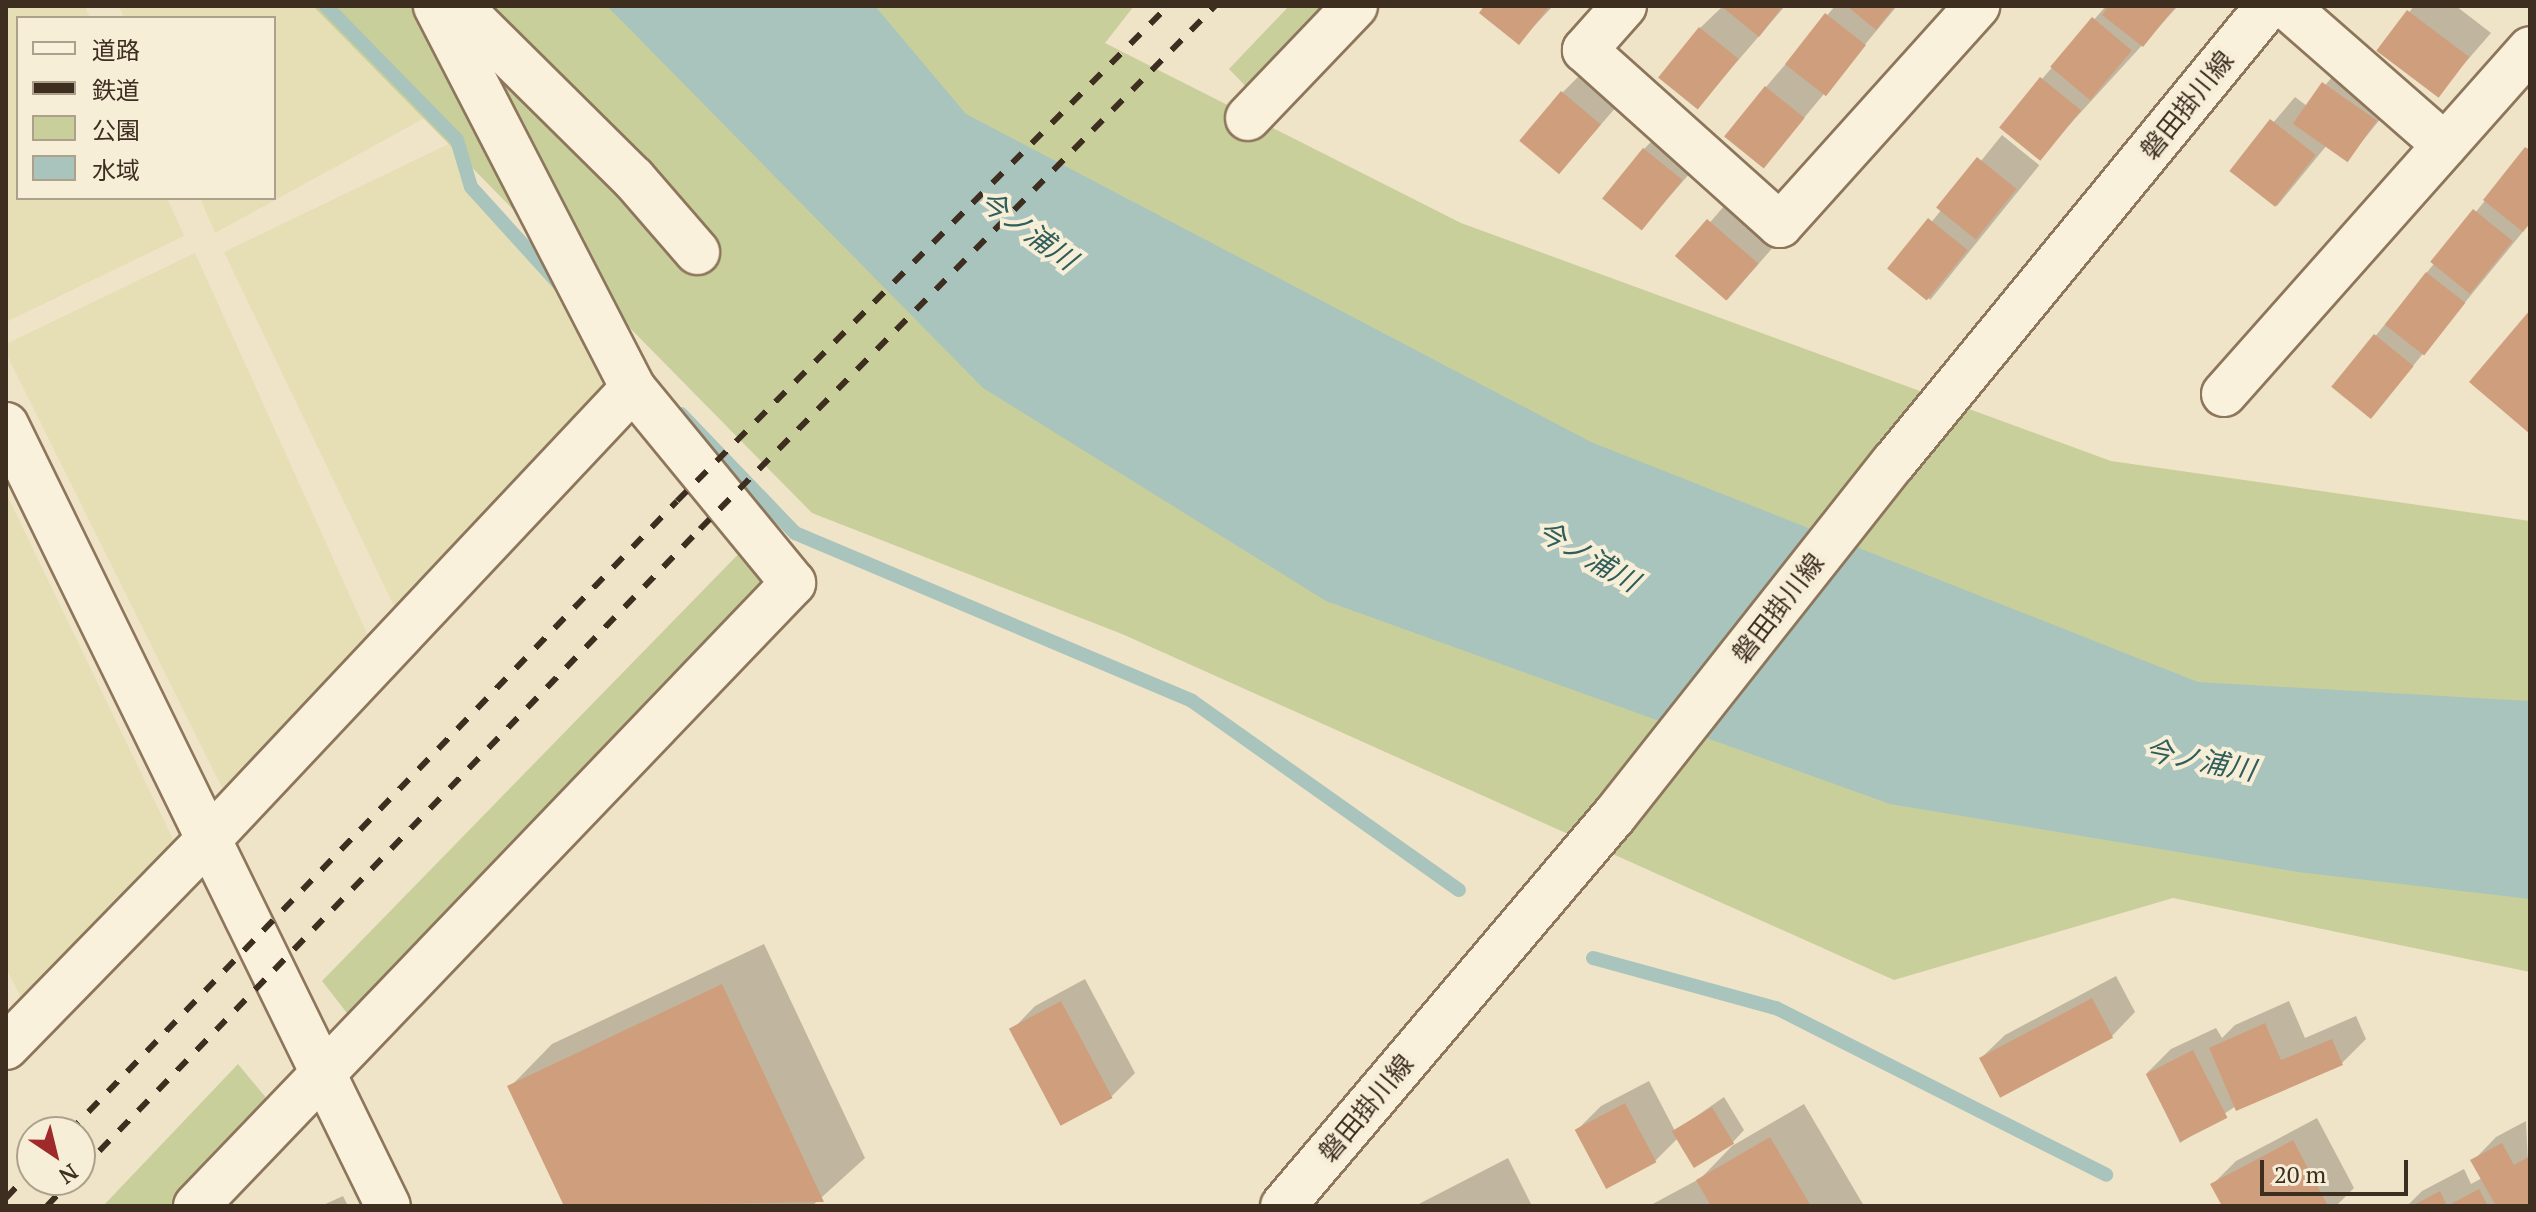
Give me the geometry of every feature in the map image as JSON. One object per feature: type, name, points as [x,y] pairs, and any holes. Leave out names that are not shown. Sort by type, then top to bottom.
[{"type":"street","points":[[196,1206],[793,583],[633,388],[436,6]]},
{"type":"street","points":[[459,6],[633,178],[697,252]]},
{"type":"street","points":[[1248,118],[1355,6]]},
{"type":"street","points":[[1624,6],[1585,50],[1780,225],[1977,6]]},
{"type":"street","name":"磐田掛川線","points":[[1283,1206],[1614,816],[1894,462],[2268,6]]},
{"type":"street","points":[[2286,6],[2445,145]]},
{"type":"street","points":[[2224,394],[2530,49]]},
{"type":"street","points":[[8,1047],[208,840],[633,388]]},
{"type":"street","points":[[6,425],[388,1206]]},
{"type":"shaded area","points":[[6,6],[85,6],[89,16],[16,16],[16,200],[168,200],[184,236],[6,322]]},
{"type":"shaded area","points":[[119,6],[322,6],[432,114],[276,200],[276,16],[123,16]]},
{"type":"shaded area","points":[[457,140],[471,187],[623,370],[405,629],[224,252]]},
{"type":"shaded area","points":[[201,200],[275,200],[215,233]]},
{"type":"shaded area","points":[[195,253],[378,658],[234,812],[6,353],[6,344]]},
{"type":"shaded area","points":[[6,493],[185,864],[33,1021],[6,968]]},
{"type":"green space","points":[[313,6],[1134,6],[1105,43],[1461,223],[2111,461],[2530,521],[2530,972],[2173,898],[1894,980],[1122,634],[812,513]]},
{"type":"green space","points":[[1289,6],[1355,6],[1262,103],[1229,69]]},
{"type":"green space","points":[[755,537],[793,583],[350,1017],[322,981]]},
{"type":"green space","points":[[238,1064],[282,1117],[196,1206],[103,1206]]},
{"type":"water","name":"今ノ浦川","points":[[607,6],[875,6],[966,114],[1591,442],[2198,682],[2530,701],[2530,899],[2298,872],[1890,804],[1326,601],[983,388]]},
{"type":"building","points":[[1484,6],[1550,6],[1519,45],[1479,13]]},
{"type":"building","points":[[1721,6],[1783,6],[1759,37]]},
{"type":"building","points":[[1847,6],[1895,6],[1876,30]]},
{"type":"building","points":[[2109,6],[2176,6],[2143,47],[2102,15]]},
{"type":"building","points":[[2407,10],[2469,57],[2439,98],[2376,51]]},
{"type":"building","points":[[1825,13],[1866,45],[1826,96],[1785,64]]},
{"type":"building","points":[[2092,17],[2132,50],[2090,100],[2050,67]]},
{"type":"building","points":[[1699,27],[1739,59],[1698,110],[1658,78]]},
{"type":"building","points":[[2040,77],[2081,110],[2040,161],[1999,128]]},
{"type":"building","points":[[2322,82],[2377,120],[2348,162],[2293,124]]},
{"type":"building","points":[[1765,86],[1805,118],[1764,169],[1724,137]]},
{"type":"building","points":[[1561,91],[1601,124],[1559,174],[1519,141]]},
{"type":"building","points":[[2270,119],[2316,155],[2275,207],[2229,171]]},
{"type":"building","points":[[2525,147],[2530,151],[2530,223],[2523,232],[2483,200]]},
{"type":"building","points":[[1643,148],[1683,180],[1642,231],[1602,199]]},
{"type":"building","points":[[1977,157],[2017,189],[1976,240],[1936,208]]},
{"type":"building","points":[[2473,209],[2513,241],[2470,294],[2430,262]]},
{"type":"building","points":[[1928,218],[1968,250],[1927,301],[1887,269]]},
{"type":"building","points":[[1707,219],[1758,264],[1726,301],[1675,256]]},
{"type":"building","points":[[2426,272],[2465,303],[2424,356],[2385,325]]},
{"type":"building","points":[[2530,310],[2530,434],[2469,382]]},
{"type":"building","points":[[2374,334],[2414,366],[2371,419],[2331,387]]},
{"type":"building","points":[[722,984],[824,1202],[564,1206],[507,1086]]},
{"type":"building","points":[[2092,998],[2113,1038],[2000,1098],[1979,1058]]},
{"type":"building","points":[[1061,1001],[1113,1098],[1061,1126],[1009,1029]]},
{"type":"building","points":[[2265,1023],[2281,1060],[2332,1039],[2343,1065],[2236,1111],[2209,1048]]},
{"type":"building","points":[[2193,1050],[2228,1118],[2180,1142],[2146,1074]]},
{"type":"building","points":[[1625,1103],[1656,1162],[1606,1189],[1575,1130]]},
{"type":"building","points":[[1712,1107],[1734,1144],[1694,1168],[1672,1131]]},
{"type":"building","points":[[1770,1137],[1811,1206],[1711,1206],[1696,1180]]},
{"type":"building","points":[[2293,1140],[2328,1206],[2222,1206],[2210,1184]]},
{"type":"building","points":[[2502,1143],[2514,1165],[2530,1156],[2530,1206],[2496,1206],[2470,1160]]},
{"type":"building","points":[[2479,1189],[2488,1206],[2447,1206]]},
{"type":"building","points":[[2440,1191],[2447,1206],[2412,1206]]},
{"type":"waterway","points":[[326,6],[457,140],[471,187],[560,285]]},
{"type":"waterway","points":[[681,414],[795,533],[1192,701],[1459,890]]},
{"type":"waterway","points":[[1593,958],[1776,1008],[2106,1175]]},
{"type":"railway","points":[[84,1116],[677,501],[1168,6]]},
{"type":"railway","points":[[96,1154],[700,529],[1215,6]]},
{"type":"railway","points":[[6,1198],[16,1187]]},
{"type":"railway","points":[[47,1206],[56,1196]]}]
